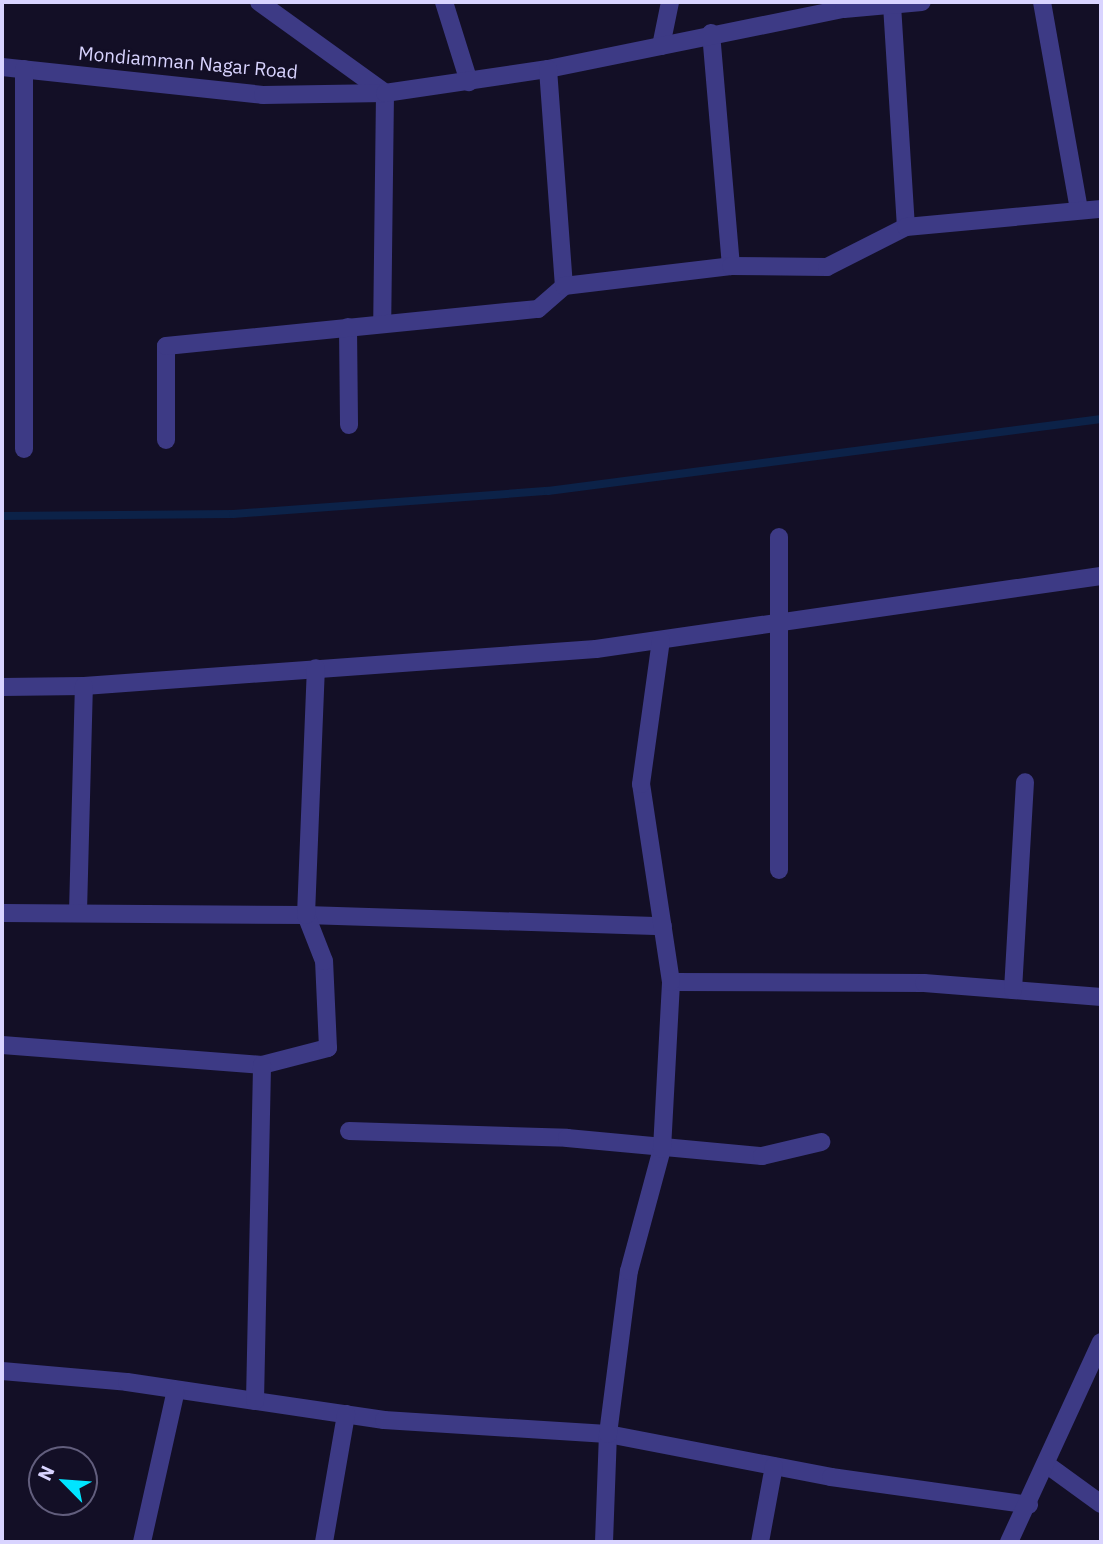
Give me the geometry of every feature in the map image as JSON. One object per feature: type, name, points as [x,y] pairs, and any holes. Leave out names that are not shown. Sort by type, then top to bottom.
[{"type":"street","points":[[259,2],[385,93],[382,324]]},
{"type":"street","points":[[444,2],[469,82]]},
{"type":"street","points":[[661,46],[670,2]]},
{"type":"street","name":"Mondiamman Nagar Road","points":[[2,67],[262,94],[385,93],[548,69],[711,33],[922,2]]},
{"type":"street","points":[[1042,2],[1079,209]]},
{"type":"street","points":[[892,5],[906,227]]},
{"type":"street","points":[[711,33],[731,266]]},
{"type":"street","points":[[24,69],[24,449]]},
{"type":"street","points":[[548,69],[565,286]]},
{"type":"street","points":[[166,440],[166,346],[537,309],[565,286],[731,266],[827,267],[906,227],[1101,209]]},
{"type":"street","points":[[348,327],[349,425]]},
{"type":"street","points":[[779,537],[779,870]]},
{"type":"street","points":[[2,687],[84,687],[596,649],[1101,576]]},
{"type":"street","points":[[604,1542],[608,1434],[628,1271],[662,1149],[671,982],[641,784],[661,640]]},
{"type":"street","points":[[2,1045],[262,1065],[328,1048],[324,961],[306,915],[316,668]]},
{"type":"street","points":[[78,912],[84,687]]},
{"type":"street","points":[[1013,990],[1025,782]]},
{"type":"street","points":[[2,913],[306,915],[663,926]]},
{"type":"street","points":[[671,982],[924,982],[1101,997]]},
{"type":"street","points":[[255,1401],[262,1065]]},
{"type":"street","points":[[349,1131],[567,1138],[662,1149],[762,1156],[821,1142]]},
{"type":"street","points":[[1009,1542],[1029,1505],[1082,1377],[1101,1342]]},
{"type":"street","points":[[2,1371],[176,1390],[346,1414],[608,1434],[774,1466],[1029,1505]]},
{"type":"street","points":[[142,1542],[176,1390]]},
{"type":"street","points":[[324,1542],[346,1414]]},
{"type":"street","points":[[1046,1464],[1101,1504]]},
{"type":"street","points":[[760,1542],[774,1466]]},
{"type":"waterway","points":[[2,516],[233,514],[548,491],[1101,419]]}]
